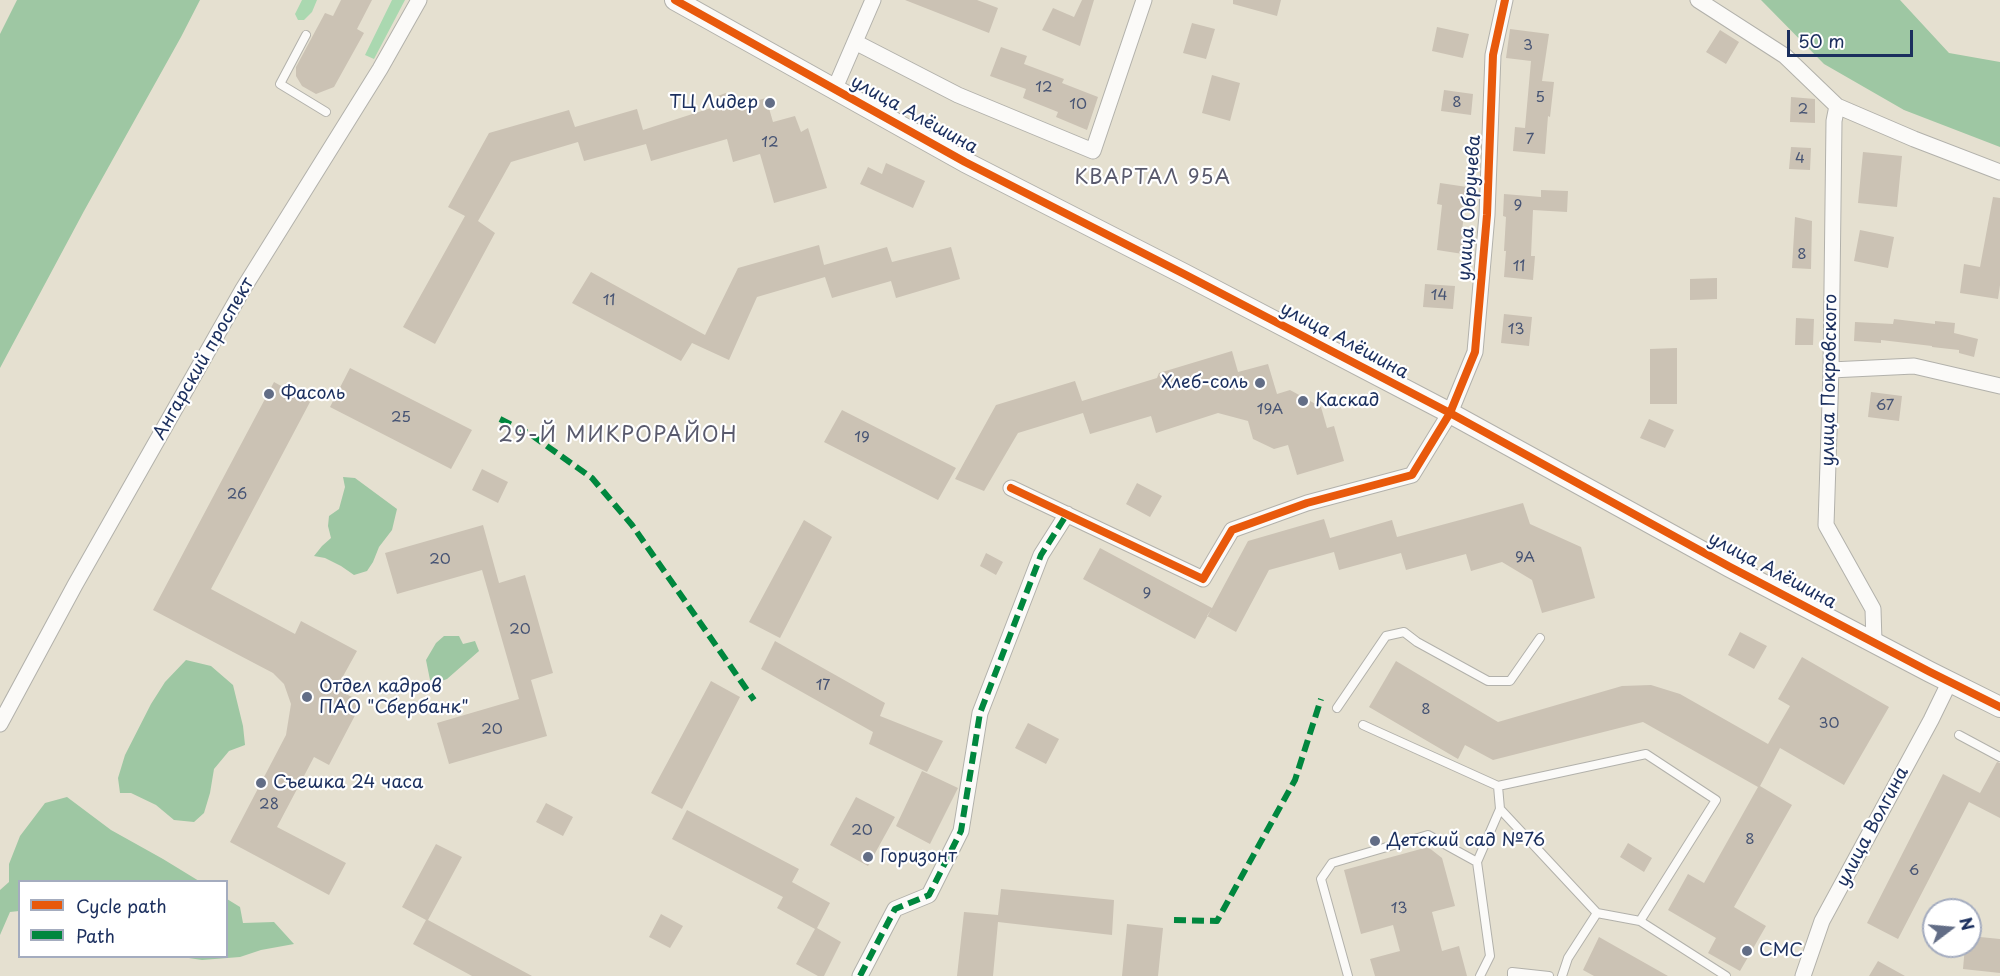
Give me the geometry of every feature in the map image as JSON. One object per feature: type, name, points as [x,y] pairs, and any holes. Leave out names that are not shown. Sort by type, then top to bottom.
[{"type":"street","name":"Ангарский проспект","points":[[0,724],[75,585],[243,289],[380,69],[418,0]]},
{"type":"street","name":"улица Алёшина","points":[[675,0],[965,162],[1450,413],[1730,567],[2000,707]]},
{"type":"street","points":[[835,88],[873,0]]},
{"type":"street","points":[[855,42],[958,95],[1093,152],[1144,0]]},
{"type":"street","name":"улица Обручева","points":[[1067,514],[1203,579],[1232,530],[1307,503],[1412,475],[1450,413],[1475,352],[1487,215],[1493,54],[1504,0]]},
{"type":"street","points":[[1698,0],[1785,56],[1837,106],[2000,172]]},
{"type":"street","name":"улица Покровского","points":[[1837,106],[1834,121],[1831,370],[1826,525],[1873,609],[1874,642]]},
{"type":"street","points":[[1831,370],[1914,366],[2000,386]]},
{"type":"street","points":[[860,976],[895,909],[929,895],[961,831],[980,713],[1041,555],[1067,514],[1011,488]]},
{"type":"street","name":"улица Волгина","points":[[1803,976],[1822,921],[1950,681]]},
{"type":"lane","points":[[306,35],[280,84],[326,112]]},
{"type":"lane","points":[[1337,708],[1386,636],[1404,632],[1417,642],[1488,681],[1510,681],[1540,638]]},
{"type":"lane","points":[[1363,725],[1498,786],[1646,754],[1716,800],[1640,921]]},
{"type":"lane","points":[[1959,735],[2000,757]]},
{"type":"lane","points":[[1480,976],[1490,956],[1477,862],[1500,809],[1498,786]]},
{"type":"lane","points":[[1500,809],[1597,913],[1640,921],[1726,976]]},
{"type":"lane","points":[[1348,976],[1321,879],[1332,863],[1428,835],[1477,862]]},
{"type":"lane","points":[[1562,976],[1568,958],[1597,913]]},
{"type":"lane","points":[[1512,976],[1512,972],[1549,976]]},
{"type":"green space","points":[[17,0],[200,0],[0,368],[0,34]]},
{"type":"green space","points":[[302,0],[317,0],[312,12],[304,20],[298,20],[295,14]]},
{"type":"green space","points":[[392,0],[405,0],[374,59],[365,55]]},
{"type":"green space","points":[[1761,0],[1900,0],[1949,53],[2000,62],[2000,147],[1904,110],[1824,64]]},
{"type":"green space","points":[[343,477],[355,478],[397,509],[392,530],[379,547],[373,562],[367,571],[354,575],[325,558],[314,556],[331,538],[328,526],[329,516],[339,509],[345,487]]},
{"type":"green space","points":[[444,636],[459,636],[463,644],[475,641],[479,651],[447,679],[436,683],[430,680],[426,660],[436,643]]},
{"type":"green space","points":[[186,660],[211,666],[233,685],[245,745],[229,751],[214,769],[204,813],[194,822],[174,820],[156,805],[131,793],[120,793],[118,778],[125,755],[151,704],[165,682]]},
{"type":"green space","points":[[67,797],[111,830],[197,880],[18,880],[18,911],[10,912],[0,935],[0,890],[9,882],[9,864],[20,836],[45,803]]},
{"type":"green space","points":[[228,900],[240,907],[243,923],[274,922],[294,944],[261,950],[240,957],[228,958]]},
{"type":"green space","points":[[189,958],[227,958],[202,960]]},
{"type":"building","points":[[341,0],[372,0],[357,29],[364,33],[334,87],[316,94],[302,86],[296,76],[296,67],[325,13],[333,16]]},
{"type":"building","points":[[905,0],[977,0],[998,8],[989,33]]},
{"type":"building","points":[[1082,0],[1094,0],[1080,46],[1042,30],[1053,8],[1074,17]]},
{"type":"building","points":[[1233,0],[1281,0],[1277,16],[1233,4]]},
{"type":"building","points":[[1192,23],[1215,29],[1206,59],[1183,53]]},
{"type":"building","points":[[1437,27],[1469,34],[1463,58],[1432,51]]},
{"type":"building","points":[[1510,29],[1549,34],[1542,81],[1554,82],[1545,154],[1513,151],[1515,127],[1525,128],[1531,61],[1506,58]]},
{"type":"building","points":[[1720,30],[1739,42],[1726,64],[1706,52]]},
{"type":"building","points":[[1001,47],[1027,56],[1024,64],[1064,79],[1062,83],[1098,97],[1087,130],[1056,117],[1058,112],[1023,98],[1026,89],[990,76]]},
{"type":"building","points":[[1212,75],[1240,83],[1230,121],[1202,113]]},
{"type":"building","points":[[1444,90],[1473,94],[1471,115],[1441,111]]},
{"type":"building","points":[[726,93],[745,104],[766,98],[773,122],[795,116],[801,132],[808,128],[827,188],[774,203],[760,154],[733,162],[727,139],[651,161],[646,144],[584,161],[578,142],[511,162],[478,221],[495,233],[435,344],[403,327],[465,216],[448,207],[489,133],[569,110],[575,127],[637,109],[643,130],[717,106],[715,97]]},
{"type":"building","points":[[1791,97],[1815,99],[1815,123],[1790,122]]},
{"type":"building","points":[[1791,147],[1811,148],[1810,170],[1789,169]]},
{"type":"building","points":[[1863,152],[1902,156],[1897,207],[1858,203]]},
{"type":"building","points":[[886,163],[925,181],[913,208],[860,184],[868,167],[882,174]]},
{"type":"building","points":[[1440,183],[1467,187],[1462,231],[1466,231],[1463,254],[1437,250],[1442,205],[1437,204]]},
{"type":"building","points":[[1541,190],[1568,191],[1567,212],[1533,210],[1531,256],[1535,256],[1533,280],[1504,277],[1506,217],[1503,216],[1504,194],[1541,197]]},
{"type":"building","points":[[1993,197],[2000,198],[1998,299],[1960,293],[1964,264],[1980,267]]},
{"type":"building","points":[[1795,217],[1812,221],[1811,269],[1792,268]]},
{"type":"building","points":[[1860,230],[1894,237],[1888,268],[1854,261]]},
{"type":"building","points":[[819,245],[824,265],[887,247],[892,262],[951,247],[960,279],[896,298],[891,281],[832,298],[825,277],[757,297],[729,360],[692,343],[681,361],[572,303],[591,272],[705,335],[738,268]]},
{"type":"building","points":[[1717,278],[1717,299],[1690,300],[1690,279]]},
{"type":"building","points":[[1425,284],[1455,286],[1453,309],[1423,307]]},
{"type":"building","points":[[1504,314],[1532,317],[1529,346],[1501,343]]},
{"type":"building","points":[[1796,318],[1814,319],[1813,345],[1795,345]]},
{"type":"building","points":[[1894,319],[1935,324],[1935,321],[1955,323],[1954,333],[1978,339],[1974,357],[1959,353],[1959,350],[1932,346],[1881,340],[1881,343],[1854,341],[1855,322],[1893,324]]},
{"type":"building","points":[[1677,348],[1677,404],[1650,404],[1650,349]]},
{"type":"building","points":[[1232,351],[1238,372],[1268,364],[1277,394],[1290,390],[1321,407],[1327,428],[1334,426],[1344,461],[1297,475],[1288,445],[1274,449],[1253,439],[1248,421],[1218,413],[1156,433],[1151,416],[1090,434],[1083,413],[1018,433],[984,491],[955,479],[996,405],[1075,381],[1082,401],[1157,378],[1159,373]]},
{"type":"building","points":[[350,368],[472,430],[451,469],[330,407]]},
{"type":"building","points":[[274,382],[310,402],[211,589],[295,634],[301,621],[357,651],[336,689],[362,702],[329,765],[314,757],[277,827],[346,863],[329,895],[230,842],[286,735],[291,704],[284,684],[273,673],[153,610]]},
{"type":"building","points":[[1871,392],[1902,396],[1899,421],[1868,417]]},
{"type":"building","points":[[842,410],[956,468],[938,500],[824,442]]},
{"type":"building","points":[[1649,419],[1674,430],[1665,448],[1640,438]]},
{"type":"building","points":[[482,469],[508,482],[498,503],[472,490]]},
{"type":"building","points":[[1137,483],[1162,496],[1150,517],[1126,504]]},
{"type":"building","points":[[1523,503],[1530,524],[1581,547],[1595,598],[1542,613],[1532,580],[1502,562],[1471,571],[1466,554],[1406,570],[1401,553],[1339,570],[1334,552],[1269,570],[1236,632],[1208,616],[1195,639],[1083,579],[1100,548],[1212,608],[1248,541],[1324,519],[1330,538],[1392,520],[1397,537]]},
{"type":"building","points":[[804,520],[832,537],[780,638],[749,622]]},
{"type":"building","points":[[483,525],[499,583],[525,575],[553,673],[531,680],[547,736],[449,764],[437,723],[519,699],[482,570],[397,594],[385,553]]},
{"type":"building","points":[[986,553],[1003,562],[996,575],[980,566]]},
{"type":"building","points":[[1740,632],[1767,646],[1754,669],[1728,655]]},
{"type":"building","points":[[775,641],[885,703],[880,716],[943,741],[927,772],[869,744],[873,732],[761,669]]},
{"type":"building","points":[[1802,657],[1889,707],[1844,785],[1780,748],[1760,786],[1792,805],[1734,907],[1766,926],[1740,971],[1708,953],[1716,938],[1668,910],[1688,874],[1704,883],[1758,787],[1643,722],[1493,760],[1465,745],[1458,759],[1369,707],[1396,661],[1498,722],[1622,686],[1651,685],[1680,694],[1768,744],[1790,706],[1778,699]]},
{"type":"building","points":[[711,681],[740,697],[682,809],[651,793]]},
{"type":"building","points":[[1028,723],[1059,739],[1046,764],[1015,748]]},
{"type":"building","points":[[1997,762],[2000,763],[2000,818],[1969,802],[1898,939],[1867,923],[1943,774],[1980,793]]},
{"type":"building","points":[[922,771],[958,788],[930,844],[896,826]]},
{"type":"building","points":[[856,797],[895,817],[868,866],[830,845]]},
{"type":"building","points":[[546,803],[573,817],[563,836],[536,822]]},
{"type":"building","points":[[687,810],[799,869],[792,882],[830,903],[817,928],[841,942],[824,976],[818,976],[796,964],[815,929],[777,908],[783,897],[672,839]]},
{"type":"building","points":[[1628,843],[1652,858],[1644,872],[1620,857]]},
{"type":"building","points":[[436,844],[462,857],[428,920],[532,976],[472,976],[413,944],[426,920],[402,907]]},
{"type":"building","points":[[1428,847],[1442,858],[1455,906],[1432,912],[1442,951],[1459,946],[1467,976],[1375,976],[1370,959],[1400,951],[1393,925],[1361,934],[1344,870]]},
{"type":"building","points":[[1001,889],[1114,900],[1112,935],[998,922],[993,976],[957,976],[964,912],[998,915]]},
{"type":"building","points":[[661,914],[683,926],[670,948],[649,937]]},
{"type":"building","points":[[1127,924],[1163,928],[1158,976],[1122,976]]},
{"type":"building","points":[[1599,937],[1668,976],[1594,976],[1583,970]]},
{"type":"building","points":[[1982,937],[2000,939],[2000,973],[1963,969],[1964,958],[1982,958]]},
{"type":"building","points":[[1878,961],[1905,976],[1869,976]]},
{"type":"marked path","points":[[500,419],[530,434],[592,478],[632,525],[754,700]]},
{"type":"marked path","points":[[860,976],[895,909],[929,895],[961,831],[980,713],[1041,555],[1067,514]]},
{"type":"marked path","points":[[1174,920],[1217,921],[1295,780],[1321,699]]},
{"type":"cycle path","points":[[675,0],[965,162],[1450,413],[1730,567],[2000,707]]},
{"type":"cycle path","points":[[1011,488],[1203,579],[1232,530],[1307,503],[1412,475],[1450,413],[1475,352],[1487,215],[1493,55],[1505,0]]},
{"type":"place","name":"ТЦ Лидер","points":[[770,103]]},
{"type":"place","name":"Хлеб-соль","points":[[1260,383]]},
{"type":"place","name":"Фасоль","points":[[269,394]]},
{"type":"place","name":"Каскад","points":[[1303,401]]},
{"type":"place","name":"Отдел кадров ПАО \"Сбербанк\"","points":[[307,697]]},
{"type":"place","name":"Съешка 24 часа","points":[[261,783]]},
{"type":"place","name":"Детский сад №76","points":[[1375,841]]},
{"type":"place","name":"Горизонт","points":[[868,857]]},
{"type":"place","name":"СМС","points":[[1747,951]]},
{"type":"district","name":"КВАРТАЛ 95А","points":[[1153,178]]},
{"type":"district","name":"29-Й МИКРОРАЙОН","points":[[618,436]]}]
